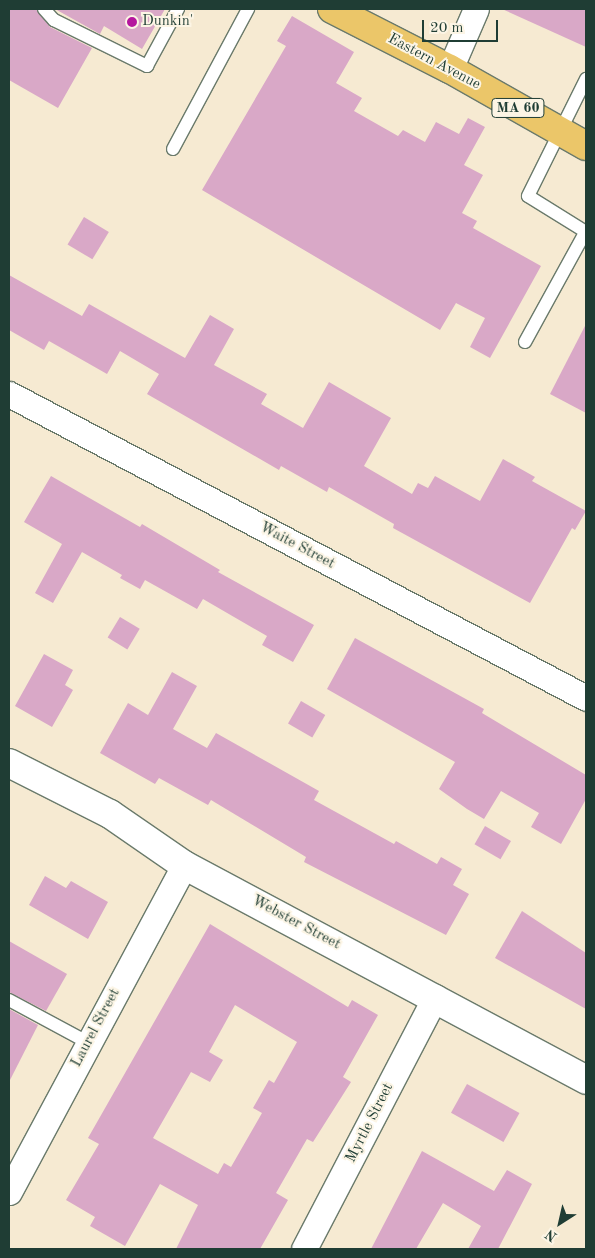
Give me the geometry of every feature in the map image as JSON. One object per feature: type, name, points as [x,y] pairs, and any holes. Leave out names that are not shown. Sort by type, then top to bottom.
[{"type":"main road","name":"Eastern Avenue","points":[[332,9],[450,69],[586,146]]},
{"type":"street","points":[[450,69],[476,9]]},
{"type":"street","name":"Waite Street","points":[[9,394],[586,698]]},
{"type":"street","name":"Webster Street","points":[[9,763],[110,814],[184,864],[435,997],[586,1080]]},
{"type":"street","name":"Laurel Street","points":[[9,1192],[184,864]]},
{"type":"street","name":"Myrtle Street","points":[[304,1249],[435,997]]},
{"type":"lane","points":[[44,9],[54,20],[147,66],[178,9]]},
{"type":"lane","points":[[174,149],[248,9]]},
{"type":"lane","points":[[525,342],[586,231],[528,196],[562,132],[586,79]]},
{"type":"lane","points":[[9,1000],[89,1043]]},
{"type":"building","points":[[9,9],[36,9],[50,27],[92,48],[58,108],[9,80]]},
{"type":"building","name":"Dunkin'","points":[[55,9],[165,9],[142,49],[104,26],[100,34]]},
{"type":"building","points":[[502,9],[586,9],[586,47]]},
{"type":"building","points":[[292,16],[354,52],[336,83],[362,98],[354,111],[398,136],[403,130],[425,142],[436,122],[459,134],[468,118],[485,127],[464,165],[483,175],[462,213],[477,221],[473,228],[541,266],[490,358],[470,347],[485,318],[456,303],[440,330],[202,190],[286,46],[277,41]]},
{"type":"building","points":[[84,217],[109,232],[92,259],[68,244]]},
{"type":"building","points":[[9,275],[82,316],[89,304],[185,358],[210,315],[234,329],[214,365],[267,394],[261,404],[303,428],[329,382],[391,418],[364,466],[412,494],[418,483],[428,488],[435,476],[480,501],[503,459],[535,477],[532,481],[586,511],[575,530],[572,528],[530,603],[393,528],[394,524],[329,487],[327,492],[281,466],[279,470],[147,394],[159,374],[120,351],[107,374],[49,341],[44,350],[9,330]]},
{"type":"building","points":[[586,324],[586,413],[550,394]]},
{"type":"building","points":[[51,476],[140,527],[142,524],[220,570],[218,572],[314,625],[293,662],[262,645],[267,636],[203,599],[197,609],[145,580],[140,589],[120,578],[122,575],[82,552],[53,603],[35,593],[62,544],[24,522]]},
{"type":"building","points":[[120,617],[140,629],[127,649],[108,638]]},
{"type":"building","points":[[355,638],[484,709],[482,713],[586,775],[586,799],[561,844],[531,827],[539,813],[501,791],[484,819],[467,809],[439,789],[455,762],[327,689]]},
{"type":"building","points":[[44,654],[73,670],[65,685],[73,690],[52,727],[15,706]]},
{"type":"building","points":[[172,672],[197,686],[173,729],[207,748],[216,733],[319,791],[314,800],[394,844],[396,841],[437,864],[441,857],[462,869],[453,885],[469,894],[446,935],[304,862],[306,857],[211,800],[208,805],[159,778],[155,784],[100,753],[128,703],[148,715]]},
{"type":"building","points":[[301,701],[325,715],[312,738],[288,724]]},
{"type":"building","points":[[485,826],[511,841],[500,859],[474,844]]},
{"type":"building","points":[[45,876],[66,888],[71,881],[108,902],[88,939],[29,905]]},
{"type":"building","points":[[522,911],[586,953],[586,1009],[495,958]]},
{"type":"building","points":[[210,924],[348,1007],[352,1000],[378,1015],[343,1077],[351,1082],[313,1142],[307,1139],[276,1193],[288,1200],[260,1249],[176,1249],[198,1205],[160,1184],[125,1246],[90,1226],[95,1217],[66,1200],[99,1144],[88,1138]],"holes":[[[235,1005],[297,1042],[274,1083],[269,1080],[253,1108],[262,1113],[231,1167],[224,1163],[218,1174],[153,1138],[191,1072],[210,1082],[223,1060],[209,1052]]]},
{"type":"building","points":[[9,941],[67,974],[46,1011],[9,992]]},
{"type":"building","points":[[9,1009],[38,1025],[9,1082]]},
{"type":"building","points":[[467,1084],[519,1113],[503,1142],[451,1113]]},
{"type":"building","points":[[422,1151],[494,1191],[507,1170],[532,1184],[498,1249],[468,1249],[481,1226],[443,1203],[416,1249],[371,1249]]},
{"type":"place","name":"Dunkin'","points":[[132,22]]}]
